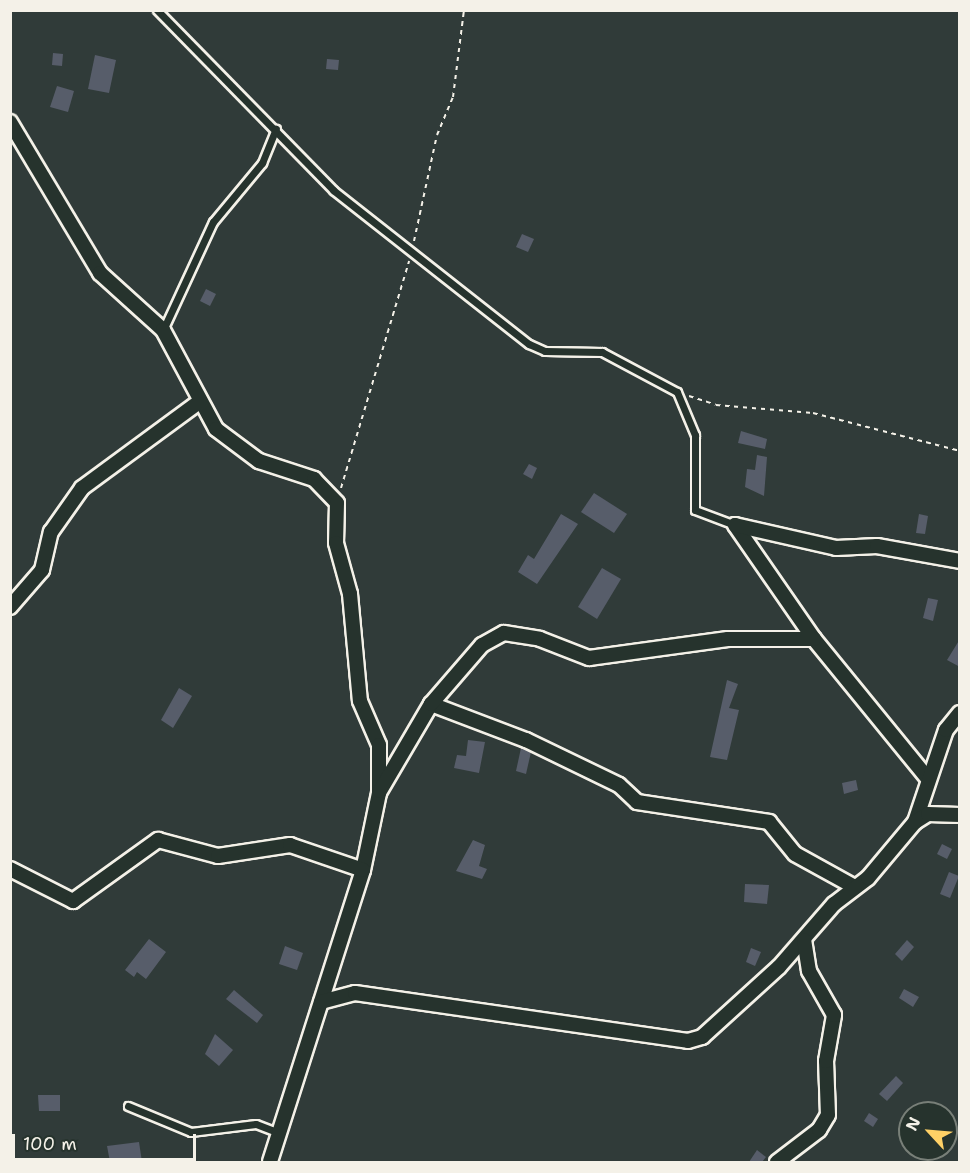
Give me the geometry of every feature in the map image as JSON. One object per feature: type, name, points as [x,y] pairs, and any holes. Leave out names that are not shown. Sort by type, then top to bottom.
[{"type":"street","points":[[10,122],[100,273],[163,330],[199,402],[237,448],[271,466],[300,471],[336,503],[336,543],[350,594],[360,701],[379,745],[379,793],[363,870],[270,1162]]},
{"type":"street","points":[[10,607],[42,570],[51,532],[82,488],[199,402]]},
{"type":"street","points":[[735,525],[836,549],[877,546],[960,561]]},
{"type":"street","points":[[735,525],[814,639],[928,779]]},
{"type":"street","points":[[379,793],[431,704],[482,645],[504,633],[540,639],[589,658],[728,639],[814,639]]},
{"type":"street","points":[[431,704],[535,744],[619,785],[637,802],[769,822],[795,854],[855,887]]},
{"type":"street","points":[[915,822],[946,730],[960,713]]},
{"type":"street","points":[[321,1002],[364,994],[688,1041],[717,1029],[915,822],[928,814],[960,814]]},
{"type":"street","points":[[10,869],[73,901],[158,840],[218,856],[290,845],[363,870]]},
{"type":"street","points":[[777,1162],[819,1130],[828,1115],[826,1061],[834,1016],[809,971],[804,940]]},
{"type":"lane","points":[[157,10],[276,129],[333,190],[412,249],[530,344],[545,351],[602,352],[677,392],[695,435],[695,510],[735,525]]},
{"type":"lane","points":[[163,330],[213,222],[262,163],[276,129]]},
{"type":"lane","points":[[128,1106],[191,1132],[256,1124],[279,1133]]},
{"type":"path","points":[[336,503],[412,249],[437,135],[453,97],[464,10]]},
{"type":"path","points":[[677,392],[716,405],[813,413],[960,452]]},
{"type":"building","points":[[53,53],[63,54],[62,66],[52,65]]},
{"type":"building","points":[[95,55],[116,60],[109,93],[88,89]]},
{"type":"building","points":[[327,59],[339,60],[338,70],[326,69]]},
{"type":"building","points":[[57,86],[74,91],[68,112],[50,107]]},
{"type":"building","points":[[522,234],[534,239],[528,252],[516,247]]},
{"type":"building","points":[[206,289],[216,294],[210,306],[200,301]]},
{"type":"building","points":[[741,431],[767,439],[765,449],[738,443]]},
{"type":"building","points":[[757,455],[767,457],[764,496],[745,487],[747,469],[755,470]]},
{"type":"building","points":[[529,464],[537,468],[532,479],[523,474]]},
{"type":"building","points":[[594,493],[627,514],[614,533],[581,512]]},
{"type":"building","points":[[561,514],[578,524],[537,584],[518,572],[528,555],[534,559]]},
{"type":"building","points":[[919,514],[928,516],[925,534],[916,533]]},
{"type":"building","points":[[602,568],[621,579],[597,619],[578,607]]},
{"type":"building","points":[[928,598],[938,600],[933,621],[923,618]]},
{"type":"building","points":[[960,639],[960,667],[947,660]]},
{"type":"building","points":[[727,680],[738,684],[729,708],[739,710],[727,760],[710,757]]},
{"type":"building","points":[[179,688],[192,696],[173,728],[161,720]]},
{"type":"building","points":[[468,740],[485,742],[479,773],[454,768],[457,755],[466,756]]},
{"type":"building","points":[[521,748],[531,752],[526,774],[516,771]]},
{"type":"building","points":[[856,780],[858,790],[844,794],[842,783]]},
{"type":"building","points":[[473,840],[485,845],[479,866],[487,869],[482,879],[456,871]]},
{"type":"building","points":[[942,844],[952,849],[947,859],[937,854]]},
{"type":"building","points":[[949,872],[959,876],[950,898],[940,894]]},
{"type":"building","points":[[745,884],[769,885],[767,904],[744,902]]},
{"type":"building","points":[[149,939],[166,952],[146,979],[137,972],[134,977],[125,970]]},
{"type":"building","points":[[907,940],[914,947],[902,961],[895,954]]},
{"type":"building","points":[[285,946],[303,953],[297,970],[279,964]]},
{"type":"building","points":[[751,948],[761,952],[755,966],[746,962]]},
{"type":"building","points":[[904,989],[919,997],[913,1007],[899,998]]},
{"type":"building","points":[[234,990],[263,1015],[257,1023],[226,999]]},
{"type":"building","points":[[215,1034],[233,1050],[219,1066],[205,1054]]},
{"type":"building","points":[[896,1076],[903,1083],[887,1101],[879,1094]]},
{"type":"building","points":[[38,1095],[60,1095],[60,1111],[39,1111]]},
{"type":"building","points":[[869,1113],[878,1119],[873,1127],[864,1121]]},
{"type":"building","points":[[139,1142],[142,1162],[110,1162],[107,1146]]},
{"type":"building","points":[[757,1150],[766,1157],[762,1162],[749,1162]]}]
